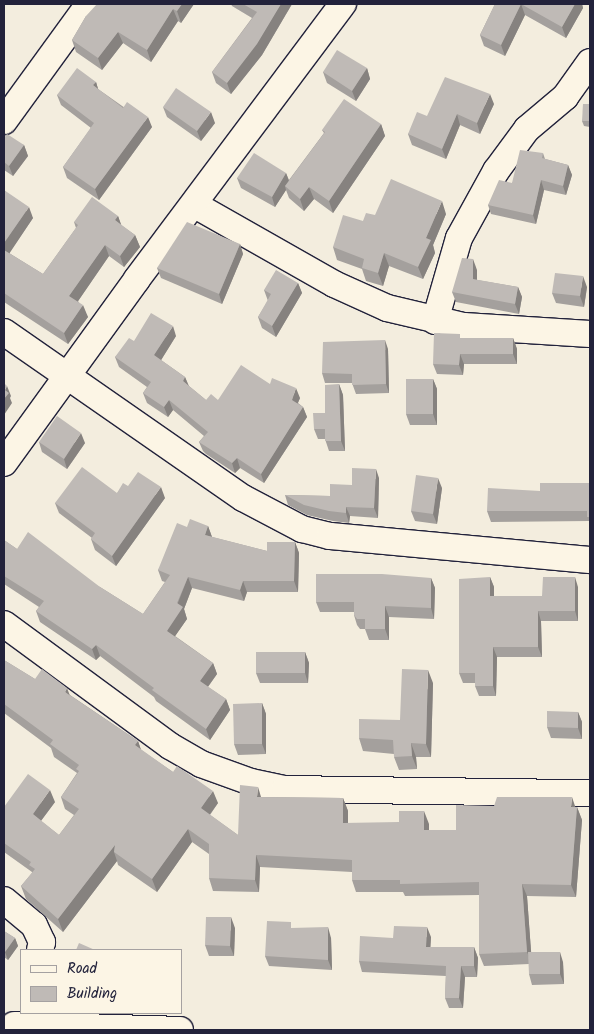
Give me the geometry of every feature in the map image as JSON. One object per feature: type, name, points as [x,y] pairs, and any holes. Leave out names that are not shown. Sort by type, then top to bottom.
[{"type":"street","points":[[4,121],[89,4]]},
{"type":"street","points":[[4,463],[137,279],[343,4]]},
{"type":"street","points":[[435,321],[459,238],[496,171],[527,130],[565,97],[590,62]]},
{"type":"street","points":[[195,204],[334,284],[388,308],[435,321],[464,326],[590,334]]},
{"type":"street","points":[[4,332],[243,498],[302,528],[330,536],[590,560]]},
{"type":"street","points":[[4,624],[170,746],[201,764],[251,782],[285,789],[590,793]]},
{"type":"street","points":[[4,900],[34,925],[42,942],[40,949]]},
{"type":"street","points":[[15,1021],[180,1030]]},
{"type":"building","points":[[97,4],[182,4],[177,11],[173,9],[147,50],[118,32],[98,58],[72,40],[86,16]]},
{"type":"building","points":[[243,4],[281,4],[257,44],[227,83],[212,72],[257,12]]},
{"type":"building","points":[[495,4],[521,4],[501,45],[480,35]]},
{"type":"building","points":[[521,4],[575,4],[562,27]]},
{"type":"building","points":[[337,50],[367,68],[352,91],[323,72]]},
{"type":"building","points":[[77,68],[96,82],[93,85],[123,108],[127,102],[148,117],[95,189],[63,167],[94,123],[57,95]]},
{"type":"building","points":[[445,77],[490,94],[477,123],[457,114],[442,149],[408,134],[417,112],[427,116]]},
{"type":"building","points":[[176,88],[211,112],[197,131],[163,107]]},
{"type":"building","points":[[344,99],[381,124],[329,201],[309,187],[300,199],[285,186],[325,132],[322,130]]},
{"type":"building","points":[[583,104],[590,104],[590,121],[582,121]]},
{"type":"building","points":[[7,134],[24,145],[9,166],[4,162],[4,138]]},
{"type":"building","points":[[520,150],[543,153],[542,158],[568,165],[563,186],[541,180],[533,215],[488,205],[499,180],[512,183]]},
{"type":"building","points":[[254,153],[286,173],[272,197],[237,178]]},
{"type":"building","points":[[391,179],[442,201],[426,238],[431,240],[418,267],[384,253],[378,273],[362,268],[364,259],[333,247],[343,215],[363,221],[366,213],[375,215]]},
{"type":"building","points":[[4,190],[29,207],[4,243]]},
{"type":"building","points":[[92,197],[118,216],[115,220],[135,235],[120,256],[105,245],[69,296],[83,305],[64,333],[4,293],[4,250],[43,274],[78,225],[74,222]]},
{"type":"building","points":[[187,222],[240,244],[219,294],[157,268]]},
{"type":"building","points":[[462,258],[473,259],[473,279],[518,287],[515,304],[452,292]]},
{"type":"building","points":[[276,270],[298,283],[272,326],[258,317],[271,294],[264,290]]},
{"type":"building","points":[[555,273],[583,276],[580,296],[552,293]]},
{"type":"building","points":[[151,313],[173,326],[154,355],[185,377],[183,381],[206,400],[211,394],[218,400],[241,365],[270,384],[272,378],[296,388],[292,400],[303,407],[261,474],[237,458],[232,463],[199,442],[208,432],[169,400],[164,407],[143,393],[151,382],[115,357],[129,338],[134,341]]},
{"type":"building","points":[[434,333],[460,334],[460,338],[513,338],[513,354],[460,354],[459,365],[433,364]]},
{"type":"building","points":[[385,340],[386,384],[352,385],[352,374],[322,373],[323,342]]},
{"type":"building","points":[[406,379],[433,379],[433,414],[406,414]]},
{"type":"building","points":[[4,383],[7,386],[5,390],[9,393],[4,399]]},
{"type":"building","points":[[339,384],[341,441],[325,441],[325,429],[314,429],[313,413],[325,413],[325,385]]},
{"type":"building","points":[[57,416],[81,433],[64,459],[39,442]]},
{"type":"building","points":[[82,467],[117,493],[123,483],[128,486],[138,472],[161,487],[112,556],[91,539],[95,533],[55,503]]},
{"type":"building","points":[[352,468],[376,469],[374,508],[346,507],[346,513],[329,511],[304,505],[285,495],[330,496],[330,484],[352,485]]},
{"type":"building","points":[[416,475],[438,478],[433,514],[411,511]]},
{"type":"building","points":[[540,483],[590,483],[590,517],[587,517],[587,511],[487,511],[488,488],[540,491]]},
{"type":"building","points":[[190,519],[208,526],[205,535],[267,551],[267,542],[295,542],[294,581],[243,581],[240,590],[188,577],[177,603],[183,607],[167,631],[213,663],[200,681],[226,699],[206,729],[152,690],[154,688],[96,645],[92,649],[36,611],[44,601],[4,576],[4,540],[17,549],[28,532],[100,587],[143,614],[170,575],[158,570],[177,523],[187,527]]},
{"type":"building","points":[[316,574],[382,574],[431,578],[431,608],[385,606],[385,629],[365,629],[365,619],[357,619],[354,615],[354,602],[316,602]]},
{"type":"building","points":[[490,577],[490,596],[542,596],[543,577],[575,577],[575,611],[538,611],[538,647],[493,647],[493,686],[475,686],[475,673],[459,673],[459,579]]},
{"type":"building","points":[[256,652],[305,652],[305,673],[256,673]]},
{"type":"building","points":[[4,660],[35,679],[42,669],[67,688],[65,692],[138,741],[135,745],[173,772],[177,766],[213,791],[201,808],[238,835],[240,785],[258,787],[257,797],[343,798],[343,823],[399,822],[399,811],[424,811],[424,830],[456,830],[456,805],[494,806],[497,797],[572,797],[571,807],[577,807],[571,885],[522,884],[527,952],[479,954],[479,882],[400,884],[400,880],[352,880],[352,860],[256,855],[255,880],[209,878],[209,844],[188,829],[152,879],[114,852],[115,845],[58,919],[21,886],[35,869],[29,865],[31,862],[4,843],[4,807],[28,774],[50,790],[33,814],[59,835],[79,809],[61,797],[79,771],[76,769],[79,765],[50,744],[53,740],[4,704]]},
{"type":"building","points":[[402,669],[428,670],[426,744],[411,743],[412,756],[394,757],[393,740],[359,738],[359,719],[400,720]]},
{"type":"building","points":[[262,703],[262,744],[234,744],[233,704]]},
{"type":"building","points":[[547,711],[578,712],[578,728],[547,727]]},
{"type":"building","points":[[206,917],[231,917],[230,946],[205,945]]},
{"type":"building","points":[[267,921],[291,922],[291,928],[328,927],[328,960],[265,956]]},
{"type":"building","points":[[394,926],[427,927],[426,947],[474,947],[474,966],[461,966],[459,998],[445,998],[446,966],[359,961],[360,936],[393,938]]},
{"type":"building","points":[[4,931],[15,938],[5,952],[4,951]]},
{"type":"building","points":[[79,943],[93,949],[76,949]]},
{"type":"building","points":[[528,952],[560,952],[560,974],[529,974]]}]
